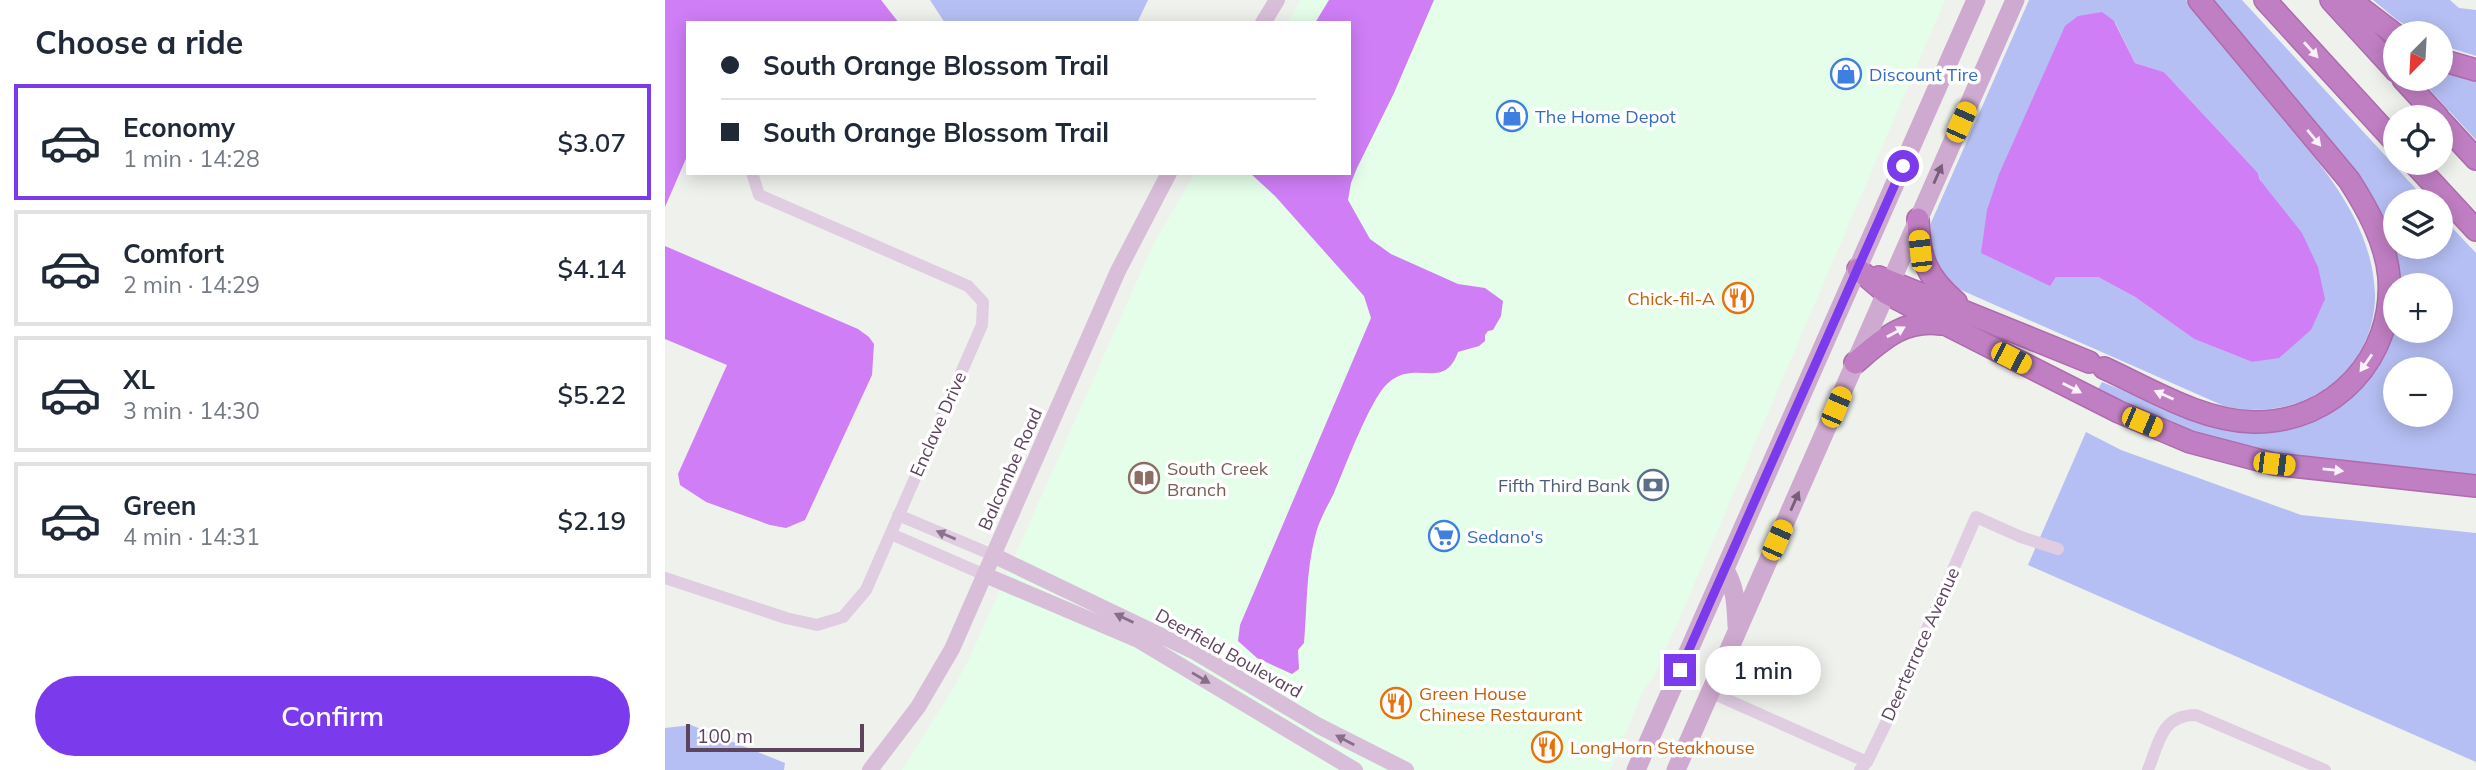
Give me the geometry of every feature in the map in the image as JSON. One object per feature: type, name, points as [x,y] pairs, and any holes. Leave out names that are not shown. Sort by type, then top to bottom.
[{"type":"highway","points":[[1889,287],[1968,312],[2194,409],[2224,419],[2253,422],[2289,418],[2325,405],[2357,377],[2374,352],[2390,306],[2386,258],[2363,202],[2349,180],[2199,0]]},
{"type":"highway","points":[[2265,0],[2383,129]]},
{"type":"highway","points":[[2331,0],[2383,57]]},
{"type":"highway","points":[[2350,0],[2383,25]]},
{"type":"highway","points":[[2453,63],[2476,70]]},
{"type":"highway","points":[[2414,91],[2427,105]]},
{"type":"highway","points":[[2453,133],[2476,159]]},
{"type":"highway","points":[[2425,175],[2476,230]]},
{"type":"highway","points":[[1918,219],[1920,251],[1930,275],[1941,290],[1968,312]]},
{"type":"highway","points":[[1858,269],[1945,324],[2119,412],[2190,442],[2216,451],[2274,464],[2476,486]]},
{"type":"highway","points":[[1854,363],[1899,330],[1913,324],[1945,324]]},
{"type":"main road","points":[[1636,770],[1976,0]]},
{"type":"main road","points":[[1676,770],[2015,0]]},
{"type":"main road","points":[[1724,570],[1731,581],[1736,598],[1737,631]]},
{"type":"street","points":[[1264,21],[1277,0]]},
{"type":"street","name":"Balcombe Road","points":[[870,770],[918,708],[952,649],[1118,271],[1169,175]]},
{"type":"street","name":"Enclave Drive","points":[[665,578],[786,618],[817,625],[843,617],[866,590],[982,325],[983,302],[968,286],[759,195],[753,176]]},
{"type":"street","points":[[898,515],[993,555]]},
{"type":"street","name":"Deerterrace Avenue","points":[[1863,766],[1976,517],[2021,537],[2058,549]]},
{"type":"street","points":[[891,534],[985,575]]},
{"type":"street","name":"Deerfield Boulevard","points":[[993,555],[1193,651],[1386,766],[1406,770]]},
{"type":"street","name":"Deerfield Boulevard","points":[[985,575],[1138,640],[1355,770]]},
{"type":"street","points":[[1710,692],[1863,766]]},
{"type":"street","points":[[2148,770],[2167,723],[2181,715],[2196,715],[2325,770]]},
{"type":"shaded area","points":[[665,0],[881,0],[897,21],[686,21],[686,159],[665,207]]},
{"type":"shaded area","points":[[930,0],[1148,0],[1138,21],[944,21]]},
{"type":"shaded area","points":[[1301,0],[1945,0],[1710,548],[1655,674],[1644,689],[1610,770],[902,770],[970,657],[1153,245],[1194,175],[1351,175],[1351,21],[1288,21]]},
{"type":"shaded area","points":[[1329,0],[1434,0],[1394,93],[1357,168],[1348,200],[1370,239],[1391,254],[1458,284],[1485,288],[1503,301],[1501,316],[1479,346],[1458,352],[1452,364],[1437,373],[1409,373],[1398,376],[1388,383],[1374,403],[1316,531],[1308,577],[1304,643],[1298,650],[1299,669],[1292,674],[1257,658],[1238,641],[1240,625],[1371,318],[1364,296],[1275,196],[1252,175],[1351,175],[1351,21],[1316,21]]},
{"type":"shaded area","points":[[2029,0],[2186,0],[2308,149],[2354,216],[2372,266],[2375,294],[2373,317],[2362,348],[2330,386],[2302,401],[2272,409],[2224,406],[1943,282],[1927,238],[1930,225]],"holes":[[[2115,22],[2135,63],[2164,72],[2258,173],[2311,330],[2279,357],[2252,362],[2194,339],[2135,297],[2098,277],[2056,277],[2049,286]]]},
{"type":"shaded area","points":[[2209,0],[2242,0],[2383,153],[2383,175],[2403,175],[2416,189],[2383,189],[2383,240]]},
{"type":"shaded area","points":[[2373,0],[2450,0],[2459,8],[2476,10],[2476,56],[2453,49],[2453,21],[2397,20]]},
{"type":"shaded area","points":[[2102,12],[2114,21],[2135,63],[2164,72],[2258,173],[2260,180],[2302,233],[2318,267],[2325,299],[2311,330],[2279,358],[2252,362],[2194,339],[2135,297],[2098,277],[2056,277],[2050,286],[1981,253],[1987,210],[1999,174],[2065,26],[2078,16]]},
{"type":"shaded area","points":[[2453,73],[2476,80],[2476,140],[2453,115],[2453,105],[2444,105],[2431,91],[2453,91]]},
{"type":"shaded area","points":[[2453,229],[2476,253],[2476,481],[2250,455],[2096,393],[2102,382],[2206,424],[2236,431],[2261,432],[2299,426],[2324,416],[2342,404],[2383,337],[2383,343],[2453,343],[2453,273],[2397,273],[2395,259],[2453,259]]},
{"type":"shaded area","points":[[665,246],[858,329],[874,344],[872,375],[805,520],[786,528],[770,525],[706,502],[680,485],[678,474],[727,365],[665,339]]},
{"type":"shaded area","points":[[2086,432],[2121,450],[2301,515],[2476,533],[2476,762],[2028,565]]},
{"type":"shaded area","points":[[691,725],[785,763],[784,770],[665,770],[665,728]]},
{"type":"place","name":"Discount Tire","points":[[1846,74]]},
{"type":"place","name":"The Home Depot","points":[[1512,116]]},
{"type":"place","name":"Chick-fil-A","points":[[1738,298]]},
{"type":"place","name":"South Creek Branch","points":[[1144,478]]},
{"type":"place","name":"Fifth Third Bank","points":[[1653,485]]},
{"type":"place","name":"Sedano's","points":[[1444,536]]},
{"type":"place","name":"Green House Chinese Restaurant","points":[[1396,703]]},
{"type":"place","name":"LongHorn Steakhouse","points":[[1547,747]]},
{"type":"route","points":[[1680,670],[1903,166]]}]
